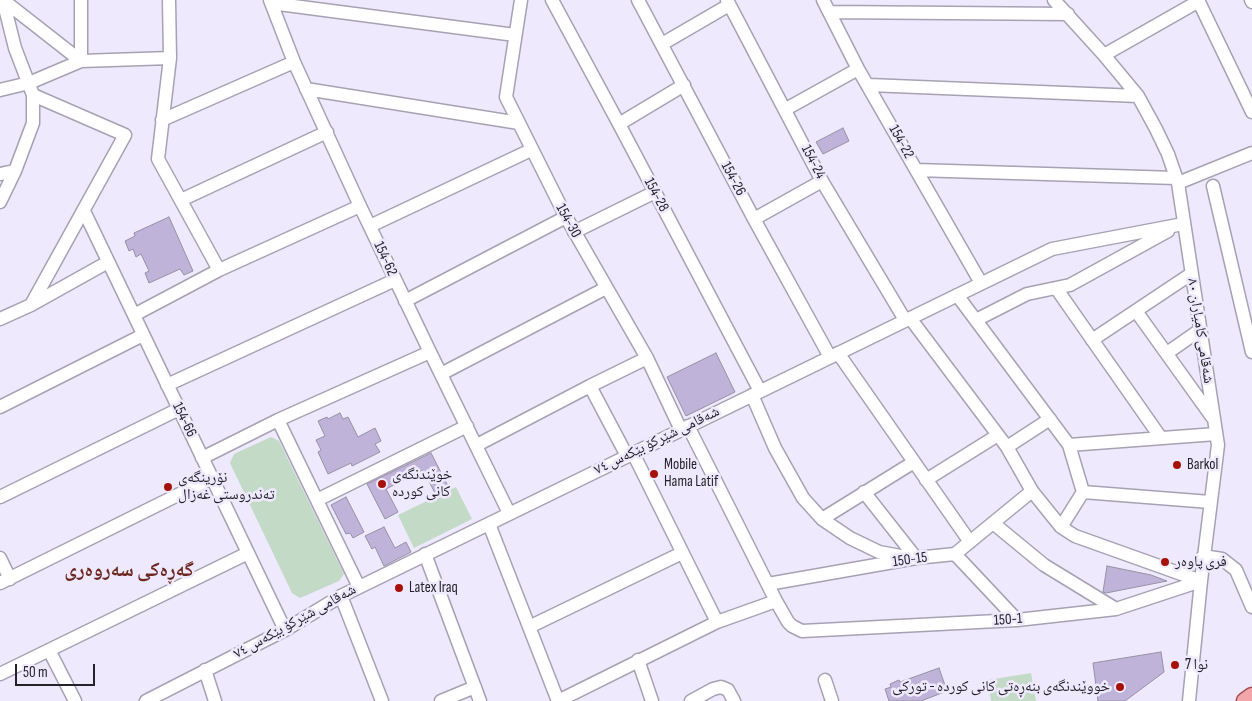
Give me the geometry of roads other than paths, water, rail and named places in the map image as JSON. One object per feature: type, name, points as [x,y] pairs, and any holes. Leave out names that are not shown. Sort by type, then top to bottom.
[{"type":"main road","points":[[1245,701],[1252,696]]},
{"type":"street","points":[[81,0],[81,61]]},
{"type":"street","points":[[502,121],[521,0]]},
{"type":"street","name":"154-28","points":[[552,0],[655,192],[756,393],[776,448],[803,498],[822,519],[850,538],[879,552],[916,558]]},
{"type":"street","name":"154-26","points":[[638,0],[754,219],[834,355],[914,462],[970,542]]},
{"type":"street","name":"154-22","points":[[823,0],[858,69],[869,85],[981,283]]},
{"type":"street","name":"شەقامی کامیاران ٨٠","points":[[1054,0],[1138,96],[1156,129],[1177,180],[1180,225],[1191,274],[1218,445],[1200,581],[1189,701]]},
{"type":"street","points":[[1104,55],[1198,0],[1252,112]]},
{"type":"street","points":[[170,1],[170,58],[158,158],[219,270]]},
{"type":"street","points":[[270,1],[515,35]]},
{"type":"street","name":"154-62","points":[[270,1],[294,62],[360,206],[509,514]]},
{"type":"street","points":[[662,44],[728,2]]},
{"type":"street","name":"154-24","points":[[728,2],[786,109],[822,181],[908,319],[1007,447],[1032,492],[1061,527]]},
{"type":"street","points":[[4,4],[81,61]]},
{"type":"street","points":[[0,202],[15,171],[33,123],[31,89],[15,48],[4,4]]},
{"type":"street","points":[[829,12],[1068,14]]},
{"type":"street","points":[[0,90],[31,89],[81,61],[170,58]]},
{"type":"street","points":[[162,120],[294,62]]},
{"type":"street","points":[[786,109],[858,69]]},
{"type":"street","points":[[869,85],[1138,96]]},
{"type":"street","points":[[619,124],[684,86]]},
{"type":"street","points":[[31,89],[125,135],[31,305]]},
{"type":"street","points":[[306,89],[519,124]]},
{"type":"street","name":"154-30","points":[[506,97],[531,150],[574,232],[646,358],[776,602],[792,626],[802,631],[810,631]]},
{"type":"street","points":[[181,200],[327,132]]},
{"type":"street","points":[[370,226],[531,150]]},
{"type":"street","points":[[916,170],[1177,180],[1252,153]]},
{"type":"street","points":[[0,174],[15,171]]},
{"type":"street","points":[[754,219],[822,181]]},
{"type":"street","points":[[1213,186],[1252,352]]},
{"type":"street","points":[[574,232],[655,192]]},
{"type":"street","points":[[134,315],[219,270],[360,206]]},
{"type":"street","name":"154-66","points":[[84,211],[284,630]]},
{"type":"street","points":[[406,301],[566,217]]},
{"type":"street","points":[[976,320],[1027,294],[1070,285],[1180,225]]},
{"type":"street","name":"شەقامی شێرکۆ بێکەس ٧٤","points":[[146,701],[284,630],[341,596],[425,554],[1052,248],[1180,225]]},
{"type":"street","points":[[0,319],[31,305],[108,262]]},
{"type":"street","points":[[1092,340],[1191,274]]},
{"type":"street","points":[[167,385],[395,280]]},
{"type":"street","points":[[441,374],[606,288]]},
{"type":"street","points":[[1056,288],[1161,438]]},
{"type":"street","points":[[957,295],[1070,445],[1083,492],[1061,527],[1075,536],[1200,581]]},
{"type":"street","points":[[1136,311],[1214,420]]},
{"type":"street","points":[[1167,353],[1200,330]]},
{"type":"street","points":[[0,407],[143,335]]},
{"type":"street","points":[[202,458],[278,420],[430,352]]},
{"type":"street","points":[[477,445],[646,358]]},
{"type":"street","points":[[590,386],[630,454],[717,622]]},
{"type":"street","points":[[0,498],[179,409]]},
{"type":"street","points":[[1007,447],[1050,419]]},
{"type":"street","points":[[278,420],[360,587]]},
{"type":"street","points":[[317,500],[467,426]]},
{"type":"street","points":[[1070,445],[1216,434]]},
{"type":"street","points":[[926,480],[998,435]]},
{"type":"street","points":[[822,519],[914,462]]},
{"type":"street","points":[[0,558],[5,581],[212,478]]},
{"type":"street","points":[[864,492],[916,558]]},
{"type":"street","points":[[1017,620],[955,554],[1032,492]]},
{"type":"street","points":[[1083,492],[1210,502]]},
{"type":"street","points":[[992,523],[1044,565],[1116,610]]},
{"type":"street","points":[[489,524],[558,701],[717,622],[776,602]]},
{"type":"street","points":[[0,674],[248,553]]},
{"type":"street","points":[[529,627],[682,553]]},
{"type":"street","points":[[425,554],[480,701]]},
{"type":"street","name":"150-15","points":[[768,584],[916,558],[955,554]]},
{"type":"street","points":[[1204,556],[1222,559],[1236,570],[1252,607]]},
{"type":"street","name":"150-1","points":[[810,631],[1017,620],[1116,610],[1200,581]]},
{"type":"street","points":[[341,596],[382,701]]},
{"type":"street","points":[[49,650],[75,701]]},
{"type":"street","points":[[638,660],[652,701]]},
{"type":"street","points":[[204,670],[215,701]]},
{"type":"street","points":[[825,680],[832,701]]},
{"type":"street","points":[[441,701],[475,687]]},
{"type":"street","points":[[691,701],[713,689],[721,687],[728,690],[733,698]]},
{"type":"place","name":"Barkol","points":[[1177,465]]},
{"type":"place","name":"Mobile Hama Latif","points":[[654,474]]},
{"type":"place","name":"خوێندنگەی کانی کوردە","points":[[382,484]]},
{"type":"place","name":"نۆرینگەی تەندروستی غەزال","points":[[168,487]]},
{"type":"place","name":"فری پاوەر","points":[[1165,562]]},
{"type":"place","name":"Latex Iraq","points":[[399,588]]},
{"type":"place","name":"نوا 7","points":[[1175,665]]},
{"type":"place","name":"خووێندنگەی بنەڕەتی کانی کوردە - تورکی","points":[[1120,687]]},
{"type":"district","name":"گەڕەکی سەروەری","points":[[129,571]]}]
